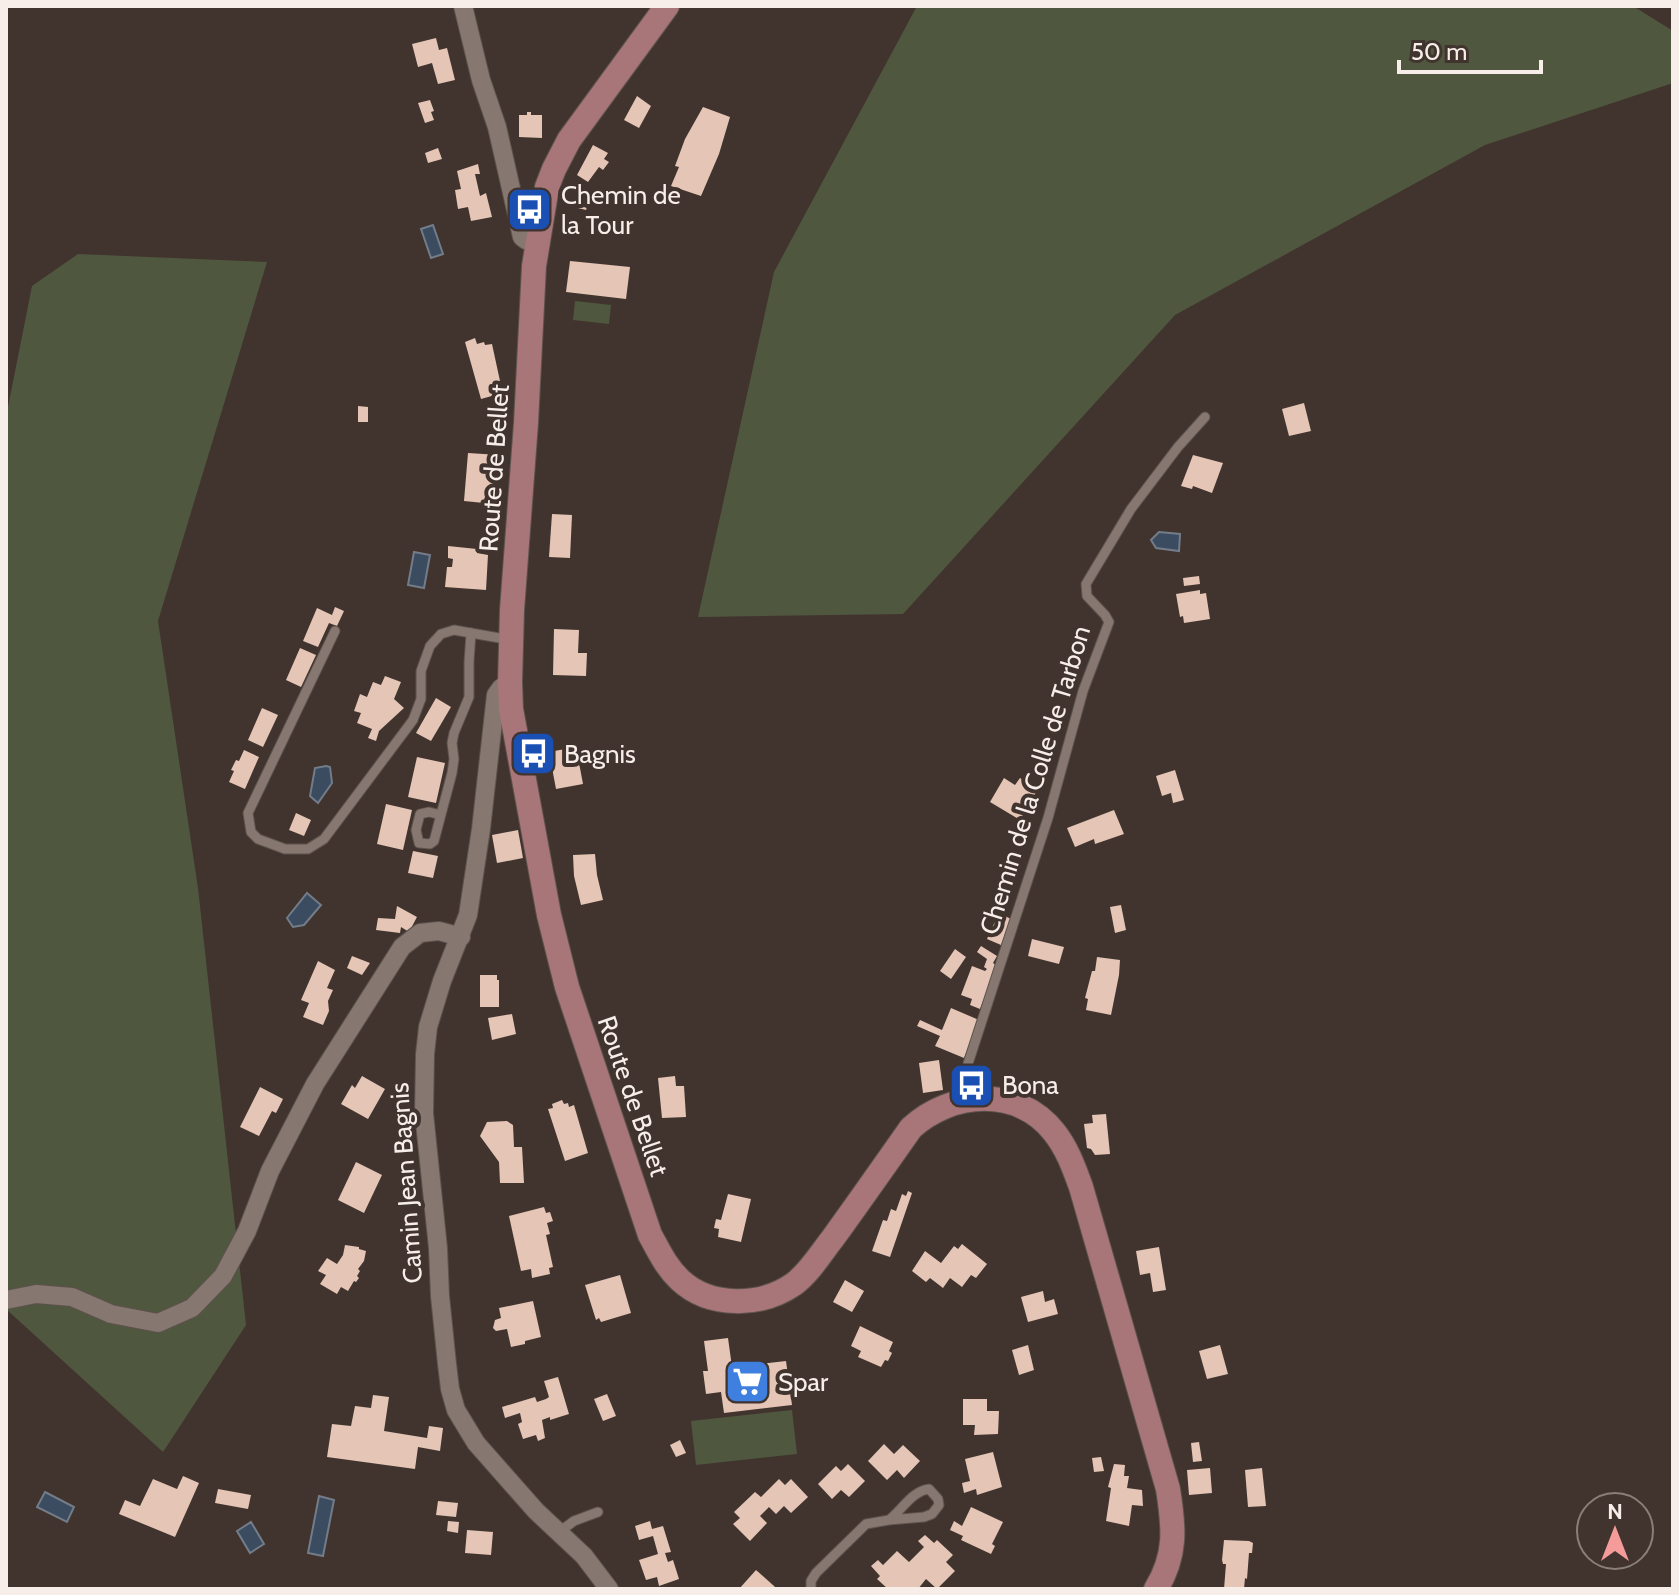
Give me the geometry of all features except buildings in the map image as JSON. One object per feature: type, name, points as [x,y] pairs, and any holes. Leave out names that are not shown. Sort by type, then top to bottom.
[{"type":"main road","name":"Route de Bellet","points":[[667,6],[565,147],[547,187],[537,243],[511,640],[511,709],[549,915],[567,987],[650,1235],[664,1262],[683,1284],[708,1297],[740,1302],[773,1294],[793,1284],[816,1261],[911,1128],[948,1104],[974,1099],[1008,1103],[1033,1113],[1055,1133],[1072,1163],[1089,1214],[1168,1489],[1173,1537],[1170,1560],[1156,1589]]},
{"type":"street","points":[[463,6],[477,66],[497,127],[522,237],[537,243]]},
{"type":"street","name":"Camin Jean Bagnis","points":[[510,682],[496,695],[468,915],[428,1027],[423,1077],[424,1113],[438,1248],[442,1324],[450,1389],[456,1410],[476,1443],[536,1511],[584,1556],[609,1589]]},
{"type":"street","points":[[6,1300],[36,1294],[72,1297],[111,1314],[158,1323],[192,1308],[223,1276],[247,1231],[270,1171],[315,1084],[402,947],[420,933],[439,931],[461,937]]},
{"type":"lane","name":"Chemin de la Colle de Tarbon","points":[[962,1100],[964,1076],[1048,818],[1083,691],[1109,622],[1087,596],[1086,584],[1131,509],[1205,417]]},
{"type":"lane","points":[[335,631],[248,813],[251,832],[258,839],[285,849],[308,849],[324,839],[413,720],[421,699],[421,671],[430,646],[441,634],[454,630],[511,640]]},
{"type":"lane","points":[[441,815],[452,773],[454,733],[469,697],[471,633]]},
{"type":"lane","points":[[811,1589],[816,1573],[861,1528],[875,1521],[889,1520],[924,1517],[932,1514],[939,1505],[938,1499],[929,1489],[924,1489],[889,1520]]},
{"type":"lane","points":[[559,1532],[574,1521],[598,1512]]},
{"type":"green space","points":[[917,6],[1633,6],[1673,31],[1673,83],[1485,145],[1175,315],[903,614],[698,617],[774,272]]},
{"type":"green space","points":[[78,254],[267,262],[158,621],[198,888],[246,1325],[163,1452],[6,1309],[6,417],[32,286]]},
{"type":"green space","points":[[575,301],[611,305],[609,324],[573,320]]},
{"type":"green space","points":[[792,1410],[797,1454],[696,1465],[691,1421]]},
{"type":"water","points":[[433,225],[443,254],[431,258],[421,229]]},
{"type":"water","points":[[1159,532],[1180,534],[1179,551],[1156,548],[1151,540]]},
{"type":"water","points":[[414,552],[430,555],[424,588],[408,585]]},
{"type":"water","points":[[330,767],[332,783],[318,803],[310,796],[315,768]]},
{"type":"water","points":[[307,893],[321,905],[304,925],[293,927],[287,918]]},
{"type":"water","points":[[45,1492],[74,1507],[67,1522],[37,1507]]},
{"type":"water","points":[[319,1496],[334,1500],[323,1556],[308,1553]]},
{"type":"water","points":[[251,1522],[264,1544],[250,1553],[237,1531]]},
{"type":"place","name":"Chemin de la Tour","points":[[530,210]]},
{"type":"place","name":"Bagnis","points":[[533,754]]},
{"type":"place","name":"Bona","points":[[971,1085]]},
{"type":"place","name":"Spar","points":[[747,1382]]}]
